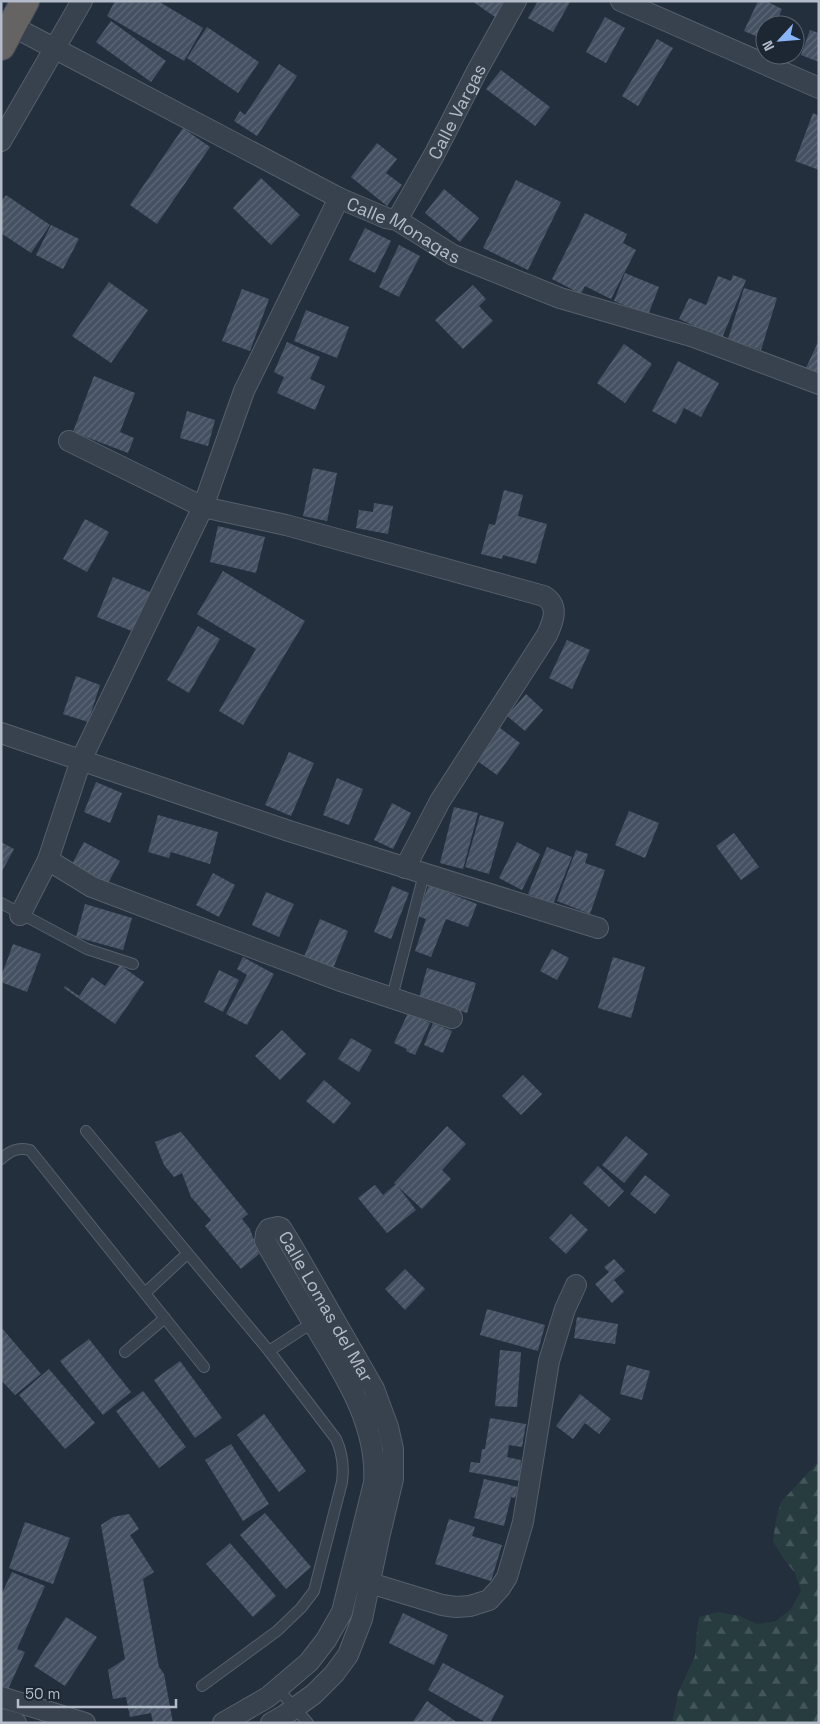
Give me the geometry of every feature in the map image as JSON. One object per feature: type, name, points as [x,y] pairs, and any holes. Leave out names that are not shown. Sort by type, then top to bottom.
[{"type":"highway","points":[[7,36],[25,1]]},
{"type":"street","points":[[1,141],[82,1]]},
{"type":"street","name":"Calle Vargas","points":[[396,220],[434,155],[476,71],[516,1]]},
{"type":"street","points":[[621,1],[819,88]]},
{"type":"street","name":"Calle Monagas","points":[[7,36],[55,49],[339,198],[386,218],[396,220],[453,255],[552,295],[694,337],[819,384]]},
{"type":"street","points":[[20,915],[48,860],[81,760],[203,507],[244,391],[339,198]]},
{"type":"street","points":[[69,441],[203,507],[315,533],[544,596],[552,603],[554,616],[547,635],[440,801],[405,868]]},
{"type":"street","points":[[1,733],[289,831],[598,928]]},
{"type":"street","points":[[48,860],[92,888],[338,980],[452,1018]]},
{"type":"street","name":"Calle Lomas del Mar","points":[[223,1723],[268,1698],[309,1662],[326,1640],[342,1612],[374,1483],[375,1464],[371,1440],[356,1398],[265,1241],[267,1232],[271,1228],[278,1227],[281,1228],[331,1312],[374,1389],[388,1426],[393,1449],[393,1479],[362,1619],[348,1655],[334,1674],[314,1694],[301,1716],[271,1723]]},
{"type":"street","points":[[370,1583],[442,1605],[456,1607],[470,1606],[488,1600],[500,1588],[507,1577],[523,1522],[549,1361],[565,1309],[576,1285]]},
{"type":"street","points":[[1,1697],[85,1723]]},
{"type":"street","points":[[1,1719],[16,1723]]},
{"type":"lane","points":[[392,997],[424,874]]},
{"type":"lane","points":[[1,903],[20,915],[87,949],[133,964]]},
{"type":"lane","points":[[86,1132],[269,1351],[336,1440],[342,1456],[344,1470],[342,1482],[314,1591],[301,1608],[277,1631],[202,1686]]},
{"type":"lane","points":[[1,1159],[10,1151],[19,1149],[30,1150],[204,1367]]},
{"type":"lane","points":[[145,1293],[187,1254]]},
{"type":"lane","points":[[269,1351],[331,1312]]},
{"type":"lane","points":[[124,1352],[165,1318]]},
{"type":"lane","points":[[278,1689],[301,1716]]},
{"type":"green space","points":[[819,1461],[819,1723],[672,1723],[678,1693],[695,1656],[699,1617],[718,1612],[740,1616],[757,1624],[776,1621],[791,1609],[801,1591],[795,1573],[773,1541],[776,1520],[781,1502]]},
{"type":"building","points":[[115,1],[158,1],[203,28],[184,61],[107,16]]},
{"type":"building","points":[[472,1],[506,1],[495,17]]},
{"type":"building","points":[[538,1],[570,2],[553,32],[528,18]]},
{"type":"building","points":[[758,1],[766,1],[782,9],[779,15],[755,15],[755,36],[744,31]]},
{"type":"building","points":[[605,17],[625,28],[606,63],[586,52]]},
{"type":"building","points":[[111,21],[166,61],[151,82],[96,42]]},
{"type":"building","points":[[207,27],[259,62],[238,93],[187,58]]},
{"type":"building","points":[[810,30],[819,33],[819,62],[805,57],[805,44]]},
{"type":"building","points":[[657,39],[673,48],[638,106],[622,96]]},
{"type":"building","points":[[279,64],[297,76],[257,136],[234,121],[240,111],[245,115]]},
{"type":"building","points":[[501,70],[550,107],[535,126],[486,89]]},
{"type":"building","points":[[813,113],[819,116],[819,170],[795,161]]},
{"type":"building","points":[[183,128],[210,147],[157,224],[130,205]]},
{"type":"building","points":[[377,143],[397,159],[386,173],[402,185],[387,206],[351,177]]},
{"type":"building","points":[[261,178],[300,215],[271,245],[233,208]]},
{"type":"building","points":[[516,180],[561,202],[528,270],[483,248]]},
{"type":"building","points":[[444,189],[479,218],[460,242],[425,213]]},
{"type":"building","points":[[6,195],[50,225],[31,253],[1,233],[1,202]]},
{"type":"building","points":[[585,213],[627,234],[623,243],[636,250],[611,299],[585,286],[581,294],[552,279]]},
{"type":"building","points":[[51,225],[79,239],[63,269],[36,255]]},
{"type":"building","points":[[365,228],[391,241],[375,273],[349,260]]},
{"type":"building","points":[[399,245],[420,256],[399,297],[379,287]]},
{"type":"building","points":[[625,273],[659,287],[648,315],[614,301]]},
{"type":"building","points":[[733,275],[746,280],[722,338],[679,319],[689,298],[706,305],[718,276],[731,281]]},
{"type":"building","points":[[109,282],[148,310],[111,363],[72,336]]},
{"type":"building","points":[[473,285],[486,299],[479,306],[493,321],[463,349],[435,320]]},
{"type":"building","points":[[744,288],[777,298],[761,350],[728,339]]},
{"type":"building","points":[[242,289],[269,299],[250,351],[222,341]]},
{"type":"building","points":[[306,310],[349,327],[337,358],[294,341]]},
{"type":"building","points":[[819,340],[819,377],[805,370]]},
{"type":"building","points":[[287,342],[320,357],[310,379],[325,386],[315,410],[277,393],[284,377],[274,372]]},
{"type":"building","points":[[624,344],[652,364],[625,403],[597,383]]},
{"type":"building","points":[[678,361],[719,383],[701,417],[684,408],[676,424],[652,411]]},
{"type":"building","points":[[94,376],[135,393],[120,432],[134,438],[128,453],[73,432]]},
{"type":"building","points":[[187,411],[215,420],[208,446],[180,438]]},
{"type":"building","points":[[313,468],[337,473],[327,521],[303,516]]},
{"type":"building","points":[[504,490],[523,495],[518,516],[547,524],[536,564],[503,555],[502,559],[481,554],[489,524],[495,525]]},
{"type":"building","points":[[374,503],[393,506],[388,534],[356,528],[359,510],[373,512]]},
{"type":"building","points":[[85,519],[109,532],[87,572],[63,559]]},
{"type":"building","points":[[218,526],[265,537],[256,573],[210,562]]},
{"type":"building","points":[[223,571],[305,621],[243,725],[219,711],[256,649],[197,614]]},
{"type":"building","points":[[113,577],[150,592],[134,632],[97,617]]},
{"type":"building","points":[[198,626],[220,639],[189,693],[167,680]]},
{"type":"building","points":[[567,640],[590,650],[572,689],[549,678]]},
{"type":"building","points":[[76,676],[100,685],[88,722],[63,714]]},
{"type":"building","points":[[526,694],[543,710],[525,731],[507,716]]},
{"type":"building","points":[[500,728],[520,743],[497,775],[476,760]]},
{"type":"building","points":[[289,752],[314,763],[291,816],[265,805]]},
{"type":"building","points":[[337,778],[363,789],[349,825],[323,815]]},
{"type":"building","points":[[96,782],[122,793],[110,823],[84,812]]},
{"type":"building","points":[[392,803],[411,813],[393,849],[374,840]]},
{"type":"building","points":[[454,807],[478,813],[463,869],[440,863]]},
{"type":"building","points":[[629,811],[659,823],[645,858],[615,845]]},
{"type":"building","points":[[158,815],[218,832],[210,864],[171,852],[169,858],[148,852]]},
{"type":"building","points":[[480,815],[504,822],[489,874],[465,867]]},
{"type":"building","points":[[734,833],[759,867],[741,880],[716,846]]},
{"type":"building","points":[[1,842],[14,849],[1,873]]},
{"type":"building","points":[[84,842],[120,861],[108,883],[72,864]]},
{"type":"building","points":[[517,842],[540,854],[522,890],[499,878]]},
{"type":"building","points":[[547,847],[572,857],[553,904],[528,894]]},
{"type":"building","points":[[576,850],[588,854],[585,863],[605,870],[590,914],[557,901]]},
{"type":"building","points":[[213,873],[235,885],[219,917],[196,905]]},
{"type":"building","points":[[429,885],[477,904],[468,927],[446,919],[431,957],[415,951],[426,919],[417,916]]},
{"type":"building","points":[[392,886],[409,893],[391,939],[374,932]]},
{"type":"building","points":[[266,892],[294,904],[279,937],[252,925]]},
{"type":"building","points":[[85,904],[132,918],[123,950],[76,937]]},
{"type":"building","points":[[320,919],[348,931],[332,971],[303,959]]},
{"type":"building","points":[[13,944],[41,954],[27,992],[1,982],[1,977]]},
{"type":"building","points":[[552,949],[569,958],[557,980],[540,971]]},
{"type":"building","points":[[243,957],[274,974],[247,1025],[226,1014],[247,975],[237,969]]},
{"type":"building","points":[[613,957],[645,967],[631,1018],[598,1008]]},
{"type":"building","points":[[120,965],[144,982],[115,1024],[64,988],[65,986],[79,996],[92,977],[105,986]]},
{"type":"building","points":[[427,968],[476,983],[467,1013],[419,998]]},
{"type":"building","points":[[219,970],[239,980],[223,1012],[204,1002]]},
{"type":"building","points":[[408,1013],[430,1023],[415,1055],[394,1043]]},
{"type":"building","points":[[433,1023],[452,1031],[443,1053],[424,1045]]},
{"type":"building","points":[[282,1030],[306,1054],[280,1080],[255,1056]]},
{"type":"building","points":[[351,1038],[372,1050],[359,1072],[338,1059]]},
{"type":"building","points":[[523,1075],[542,1094],[521,1115],[502,1096]]},
{"type":"building","points":[[324,1080],[351,1103],[334,1124],[306,1101]]},
{"type":"building","points":[[447,1126],[466,1144],[442,1170],[451,1179],[422,1209],[394,1183]]},
{"type":"building","points":[[181,1132],[248,1214],[242,1219],[250,1229],[259,1254],[241,1269],[205,1226],[211,1220],[191,1197],[182,1173],[174,1177],[164,1165],[155,1142]]},
{"type":"building","points":[[626,1136],[648,1154],[624,1183],[602,1165]]},
{"type":"building","points":[[598,1166],[624,1191],[609,1207],[583,1183]]},
{"type":"building","points":[[645,1175],[670,1195],[655,1214],[630,1194]]},
{"type":"building","points":[[396,1184],[416,1210],[387,1233],[358,1198],[375,1185],[383,1195]]},
{"type":"building","points":[[571,1214],[588,1230],[566,1254],[549,1238]]},
{"type":"building","points":[[614,1259],[625,1271],[614,1280],[624,1292],[612,1303],[595,1284],[609,1272],[604,1267]]},
{"type":"building","points":[[405,1269],[425,1289],[405,1310],[385,1289]]},
{"type":"building","points":[[487,1309],[545,1325],[538,1351],[480,1335]]},
{"type":"building","points":[[577,1317],[618,1324],[615,1344],[574,1338]]},
{"type":"building","points":[[1,1327],[41,1374],[15,1395],[1,1380]]},
{"type":"building","points":[[89,1339],[131,1392],[103,1415],[60,1361]]},
{"type":"building","points":[[500,1350],[521,1352],[517,1407],[495,1406]]},
{"type":"building","points":[[180,1361],[222,1418],[195,1438],[154,1380]]},
{"type":"building","points":[[627,1365],[650,1371],[642,1400],[620,1394]]},
{"type":"building","points":[[49,1369],[95,1423],[65,1449],[19,1395]]},
{"type":"building","points":[[143,1391],[186,1447],[159,1468],[116,1411]]},
{"type":"building","points":[[580,1394],[611,1419],[599,1434],[585,1423],[573,1439],[556,1426]]},
{"type":"building","points":[[264,1414],[306,1471],[279,1492],[237,1435]]},
{"type":"building","points":[[490,1418],[526,1424],[522,1447],[509,1445],[507,1457],[521,1460],[520,1481],[469,1472],[471,1462],[480,1463],[482,1449],[485,1449]]},
{"type":"building","points":[[231,1444],[269,1504],[243,1521],[205,1460]]},
{"type":"building","points":[[484,1479],[518,1487],[515,1498],[511,1497],[504,1526],[474,1518]]},
{"type":"building","points":[[265,1513],[311,1567],[286,1589],[240,1535]]},
{"type":"building","points":[[129,1514],[139,1529],[130,1535],[154,1572],[143,1579],[159,1667],[164,1674],[173,1723],[153,1723],[151,1713],[130,1717],[126,1697],[113,1699],[108,1670],[125,1659],[101,1525],[113,1517]]},
{"type":"building","points":[[449,1519],[475,1527],[472,1536],[502,1545],[491,1581],[435,1564]]},
{"type":"building","points":[[25,1522],[70,1538],[53,1584],[9,1568]]},
{"type":"building","points":[[230,1543],[276,1596],[253,1617],[206,1564]]},
{"type":"building","points":[[12,1572],[45,1586],[17,1649],[25,1652],[5,1696],[1,1694],[1,1595]]},
{"type":"building","points":[[403,1613],[448,1635],[434,1665],[389,1643]]},
{"type":"building","points":[[66,1617],[97,1637],[65,1686],[34,1666]]},
{"type":"building","points":[[443,1663],[504,1696],[490,1723],[428,1690]]},
{"type":"building","points":[[427,1701],[458,1723],[412,1723]]}]
